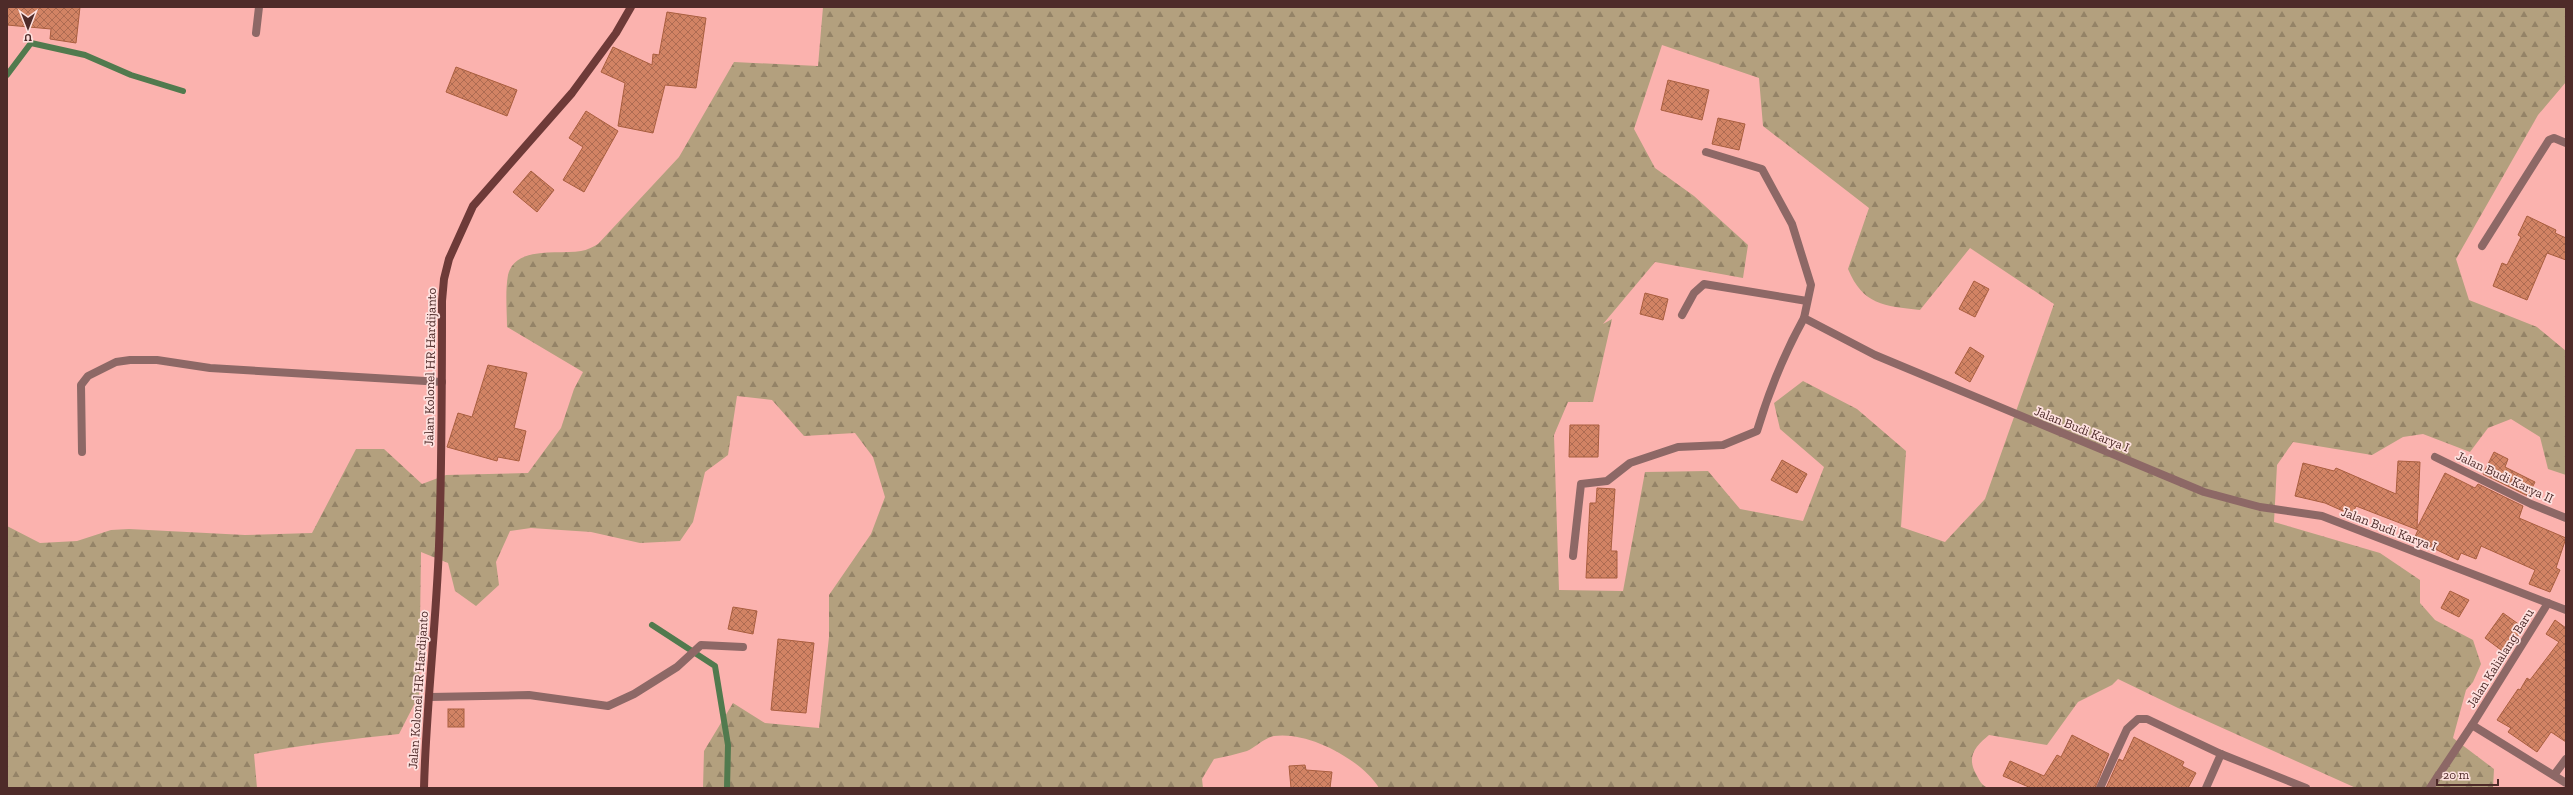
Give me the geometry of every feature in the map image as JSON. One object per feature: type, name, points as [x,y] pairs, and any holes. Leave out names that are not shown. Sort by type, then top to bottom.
[{"type":"main road","name":"Jalan Kolonel HR Hardijanto","points":[[424,788],[425,734],[430,697],[439,545],[444,279],[449,259],[473,206],[572,93],[616,33],[631,7]]},
{"type":"street","points":[[256,33],[259,7]]},
{"type":"street","points":[[2482,246],[2549,140],[2554,138],[2566,143]]},
{"type":"street","points":[[1574,556],[1581,484],[1607,481],[1630,463],[1678,447],[1722,446],[1757,431],[1766,398],[1786,350],[1804,318],[1811,286],[1792,224],[1762,169],[1706,152]]},
{"type":"street","points":[[1682,315],[1694,293],[1704,284],[1807,301]]},
{"type":"street","name":"Jalan Budi Karya I","points":[[1804,318],[1875,356],[2204,492],[2260,507],[2322,516],[2566,610]]},
{"type":"street","points":[[82,452],[81,385],[88,376],[116,362],[157,360],[210,368],[442,382]]},
{"type":"street","name":"Jalan Budi Karya II","points":[[2435,457],[2531,504],[2566,518]]},
{"type":"street","name":"Jalan Kalialang Baru","points":[[2430,788],[2472,725],[2548,603]]},
{"type":"street","points":[[430,697],[529,695],[608,706],[634,694],[688,657],[701,645],[743,647]]},
{"type":"street","points":[[2100,788],[2127,729],[2138,719],[2147,719],[2221,754],[2306,788]]},
{"type":"street","name":"Jalan Kalialang Baru","points":[[2472,725],[2566,783]]},
{"type":"street","points":[[2206,788],[2221,754]]},
{"type":"street","points":[[2554,775],[2566,759]]},
{"type":"green space","points":[[823,7],[2566,7],[2566,82],[2538,115],[2456,259],[2469,300],[2537,327],[2566,351],[2566,475],[2548,469],[2540,437],[2511,419],[2488,428],[2470,452],[2423,434],[2403,437],[2372,455],[2293,442],[2277,465],[2274,522],[2380,553],[2420,580],[2420,603],[2435,620],[2473,640],[2481,664],[2473,682],[2466,690],[2453,738],[2494,769],[2493,788],[2356,788],[2178,708],[2118,679],[2112,685],[2078,702],[2047,745],[1989,735],[1980,743],[1972,757],[1973,768],[1976,774],[1984,786],[1988,788],[1379,788],[1371,777],[1360,767],[1347,757],[1332,749],[1302,738],[1274,736],[1247,751],[1214,759],[1202,779],[1203,788],[703,788],[704,751],[733,703],[765,723],[819,728],[829,637],[829,595],[871,534],[885,497],[873,457],[855,433],[804,436],[772,400],[737,396],[728,455],[705,472],[693,522],[680,541],[640,543],[591,532],[531,528],[510,531],[496,562],[499,585],[476,606],[455,591],[448,563],[421,552],[419,695],[399,734],[326,742],[254,754],[257,788],[7,788],[7,526],[40,543],[77,541],[111,530],[129,529],[245,535],[312,533],[356,449],[384,449],[422,484],[446,475],[528,473],[561,428],[574,389],[583,372],[507,327],[507,281],[512,266],[519,259],[528,255],[550,252],[581,251],[598,244],[679,157],[734,62],[818,66]],"holes":[[[1662,45],[1759,78],[1763,126],[1869,208],[1848,269],[1854,281],[1868,297],[1885,305],[1920,310],[1970,248],[2054,304],[1985,499],[1945,542],[1901,527],[1906,451],[1857,409],[1803,381],[1774,403],[1780,429],[1824,467],[1803,521],[1740,509],[1708,471],[1645,472],[1623,591],[1559,590],[1554,435],[1568,402],[1593,402],[1612,319],[1603,324],[1655,262],[1743,278],[1748,245],[1694,196],[1655,168],[1634,129]]]},
{"type":"building","points":[[7,7],[80,7],[76,43],[50,39],[51,29],[7,25]]},
{"type":"building","points":[[667,12],[706,18],[696,88],[665,85],[653,133],[618,126],[625,83],[601,72],[613,47],[652,65],[653,54],[659,55]]},
{"type":"building","points":[[456,67],[517,90],[507,116],[446,92]]},
{"type":"building","points":[[1668,80],[1709,90],[1702,120],[1661,110]]},
{"type":"building","points":[[586,111],[618,131],[584,192],[563,180],[583,147],[569,138]]},
{"type":"building","points":[[1718,118],[1745,124],[1739,150],[1712,144]]},
{"type":"building","points":[[531,171],[554,190],[537,212],[513,192]]},
{"type":"building","points":[[2527,216],[2556,230],[2555,233],[2566,238],[2566,260],[2547,253],[2527,300],[2493,286],[2502,263],[2507,265],[2521,237],[2518,235]]},
{"type":"building","points":[[1974,281],[1989,289],[1975,317],[1959,309]]},
{"type":"building","points":[[1645,293],[1668,299],[1663,320],[1640,314]]},
{"type":"building","points":[[1970,347],[1984,356],[1970,382],[1955,373]]},
{"type":"building","points":[[488,365],[527,373],[514,428],[526,431],[519,461],[498,457],[497,461],[447,447],[458,413],[472,417]]},
{"type":"building","points":[[1570,425],[1599,425],[1598,457],[1569,457]]},
{"type":"building","points":[[2494,452],[2508,459],[2505,467],[2535,482],[2528,496],[2483,474]]},
{"type":"building","points":[[1782,460],[1807,474],[1797,493],[1771,480]]},
{"type":"building","points":[[2398,461],[2420,462],[2417,528],[2445,473],[2475,488],[2478,484],[2523,506],[2519,518],[2566,538],[2556,568],[2560,570],[2550,592],[2529,584],[2535,570],[2481,546],[2476,559],[2461,553],[2458,560],[2414,539],[2418,530],[2356,506],[2352,515],[2325,503],[2295,496],[2303,463],[2334,471],[2336,468],[2396,494]]},
{"type":"building","points":[[1597,488],[1615,489],[1611,551],[1617,551],[1617,578],[1586,578],[1590,503],[1596,503]]},
{"type":"building","points":[[2450,591],[2469,600],[2459,617],[2441,608]]},
{"type":"building","points":[[733,607],[757,611],[753,634],[728,629]]},
{"type":"building","points":[[2503,613],[2524,628],[2505,653],[2485,638]]},
{"type":"building","points":[[2555,620],[2566,628],[2566,742],[2551,732],[2537,752],[2508,732],[2511,728],[2497,720],[2518,689],[2520,690],[2527,678],[2530,680],[2559,642],[2546,634]]},
{"type":"building","points":[[778,639],[814,643],[806,713],[771,710]]},
{"type":"building","points":[[448,709],[464,709],[464,727],[448,727]]},
{"type":"building","points":[[2072,735],[2109,754],[2095,788],[2031,788],[2003,776],[2010,761],[2044,776],[2057,755],[2061,757]]},
{"type":"building","points":[[2134,737],[2184,762],[2182,766],[2196,773],[2188,788],[2106,788],[2119,759],[2123,761]]},
{"type":"building","points":[[1305,765],[1306,770],[1332,772],[1330,788],[1291,788],[1289,766]]},
{"type":"waterway","points":[[7,75],[31,43],[85,55],[131,75],[183,91]]},
{"type":"waterway","points":[[652,625],[715,666],[728,745],[727,788]]}]
